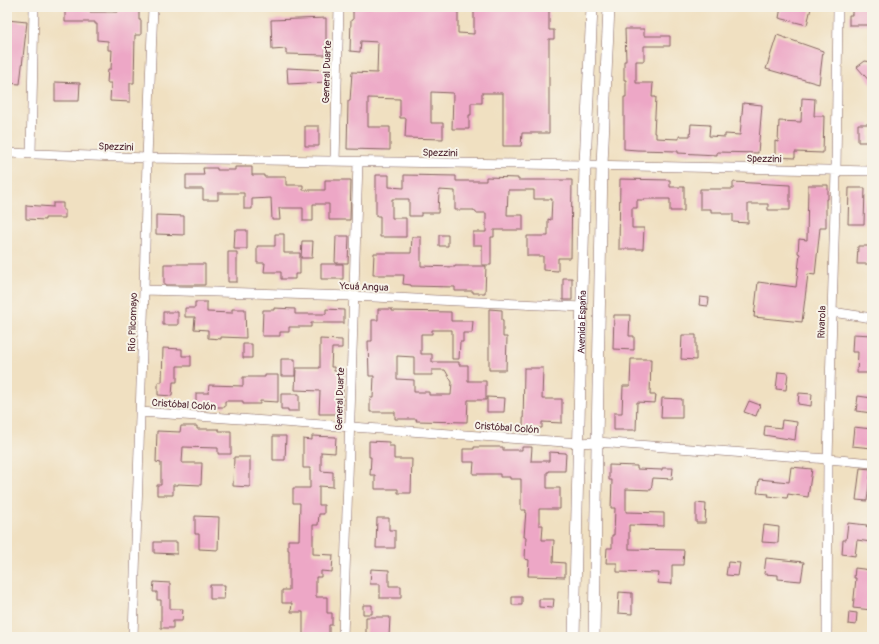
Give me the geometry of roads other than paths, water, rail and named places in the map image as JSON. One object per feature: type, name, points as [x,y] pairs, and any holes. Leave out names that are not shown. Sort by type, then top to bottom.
[{"type":"street","points":[[31,154],[34,7]]},
{"type":"street","name":"Río Pilcomayo","points":[[133,637],[147,158],[153,7]]},
{"type":"street","name":"General Duarte","points":[[335,161],[339,7]]},
{"type":"street","name":"Avenida España","points":[[574,637],[585,165],[592,7]]},
{"type":"street","name":"Avenida España","points":[[594,637],[602,165],[609,7]]},
{"type":"street","name":"Rivarola","points":[[827,637],[828,458],[836,171],[838,7]]},
{"type":"street","name":"Spezzini","points":[[7,153],[147,158],[872,171]]},
{"type":"street","name":"General Duarte","points":[[343,637],[358,162]]},
{"type":"street","name":"Ycuá Angua","points":[[144,290],[353,296],[582,307]]},
{"type":"street","points":[[832,312],[872,318]]},
{"type":"street","name":"Cristóbal Colón","points":[[140,412],[579,443],[597,442],[828,458],[872,463]]}]
